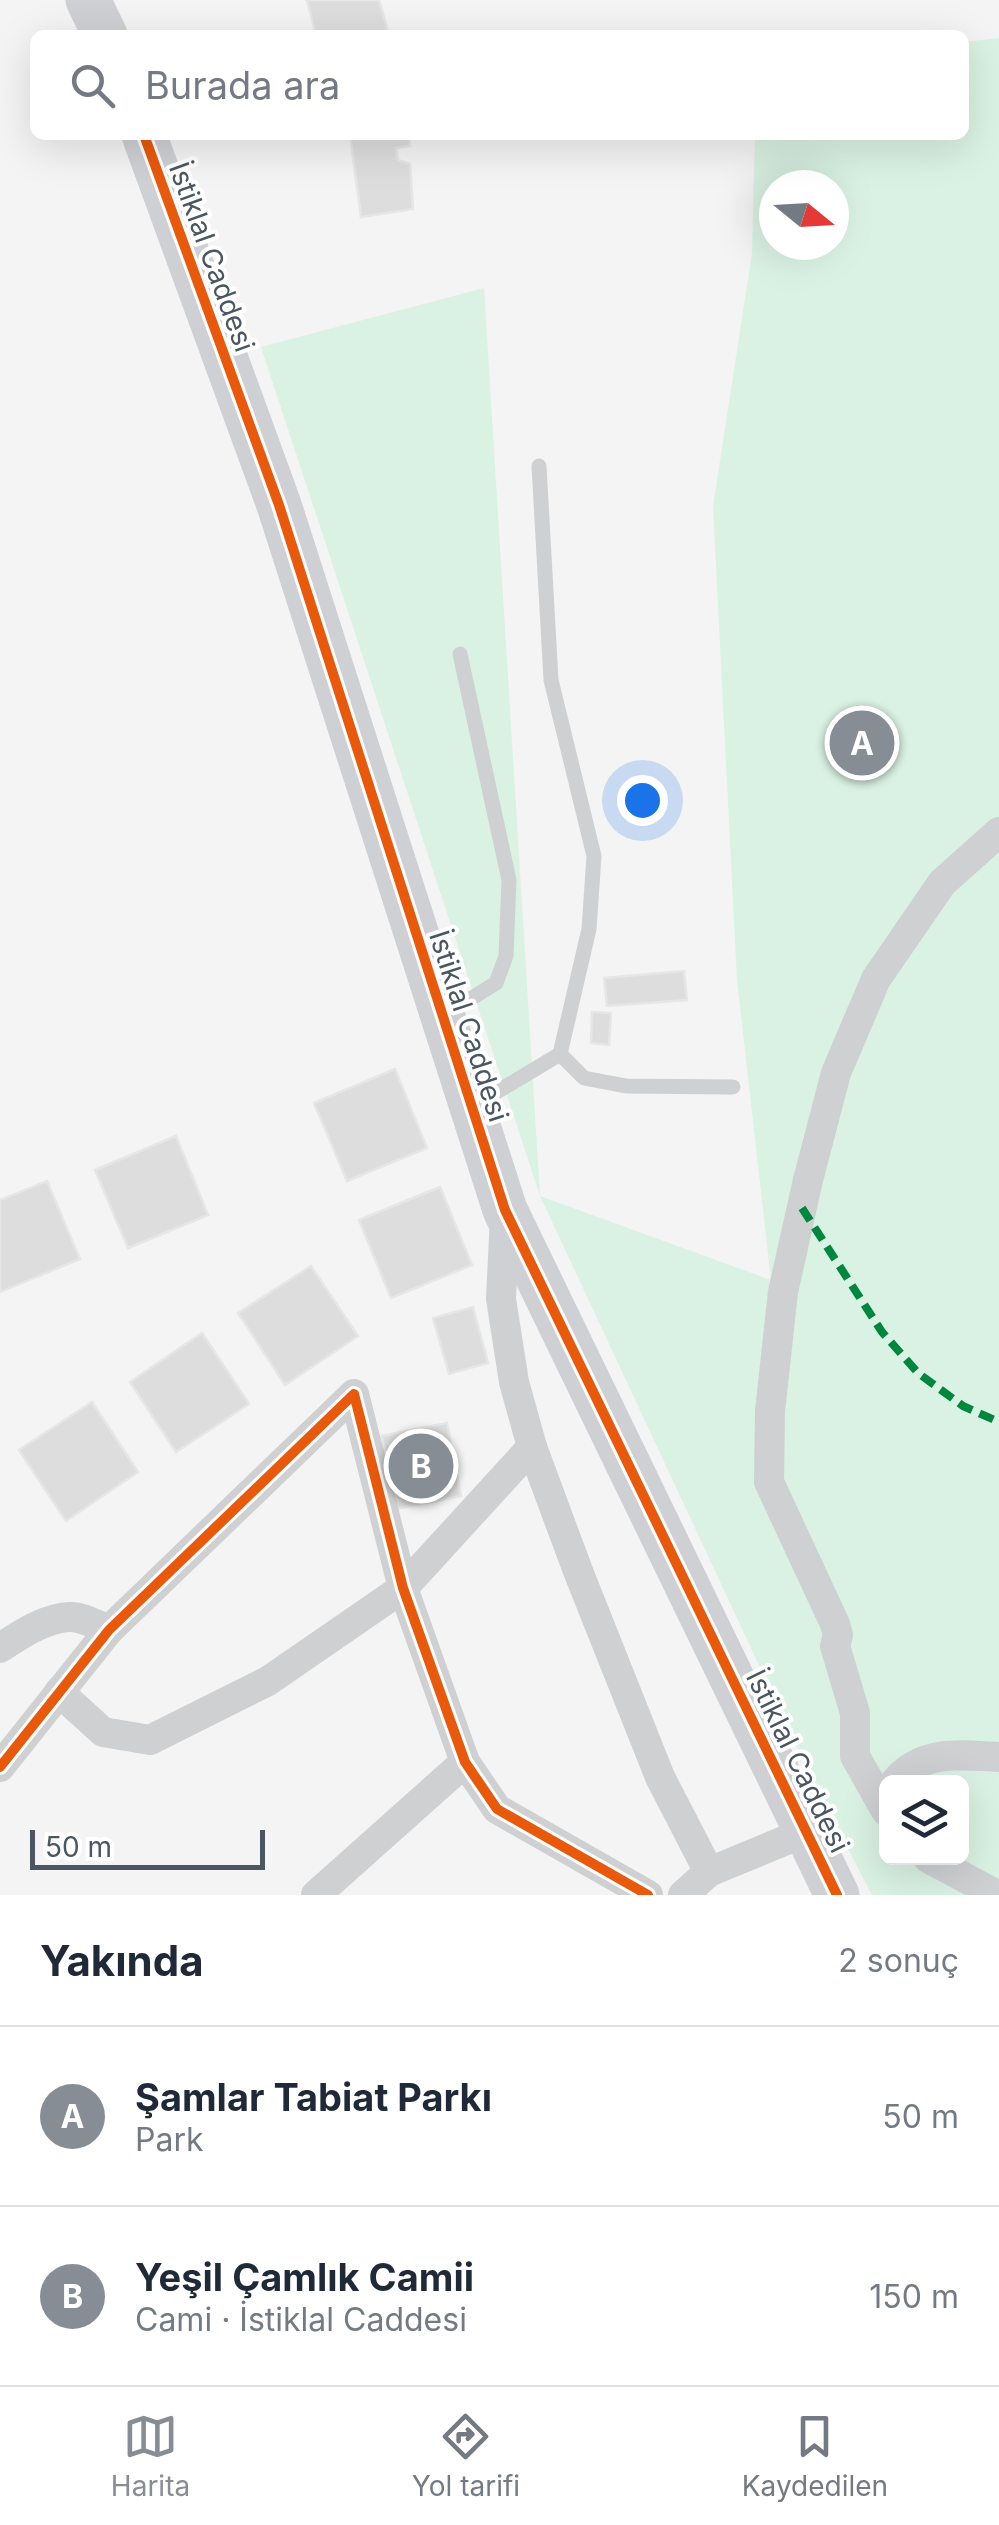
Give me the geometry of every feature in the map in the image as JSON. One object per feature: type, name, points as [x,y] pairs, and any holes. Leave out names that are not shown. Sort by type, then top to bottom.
[{"type":"main road","points":[[88,0],[102,30]]},
{"type":"main road","name":"İstiklal Caddesi","points":[[146,140],[279,506],[505,1210],[837,1895]]},
{"type":"street","points":[[879,1787],[855,1756],[855,1713],[835,1646],[835,1624],[769,1482],[770,1411],[784,1292],[836,1073],[876,979],[942,883],[999,832]]},
{"type":"street","points":[[505,1210],[501,1299],[514,1382],[532,1447],[660,1776],[709,1872]]},
{"type":"street","points":[[0,1767],[109,1630],[354,1394],[403,1588],[464,1762],[497,1809],[648,1895]]},
{"type":"street","points":[[59,1692],[103,1732],[150,1740],[268,1681],[403,1588],[532,1447]]},
{"type":"street","points":[[0,1648],[19,1635],[72,1616],[109,1630]]},
{"type":"street","points":[[902,1775],[908,1767],[941,1756],[999,1757]]},
{"type":"street","points":[[316,1895],[464,1762]]},
{"type":"street","points":[[682,1895],[709,1872],[808,1831]]},
{"type":"street","points":[[941,1865],[997,1895]]},
{"type":"lane","points":[[472,1107],[560,1054],[589,928],[594,856],[551,680],[539,466]]},
{"type":"lane","points":[[443,1016],[496,982],[506,956],[509,880],[460,654]]},
{"type":"lane","points":[[560,1054],[584,1078],[612,1084],[733,1087]]},
{"type":"green space","points":[[999,38],[999,1895],[872,1895],[813,1781],[540,1196],[771,1280],[737,980],[713,506],[752,253],[755,140],[969,140],[969,41]]},
{"type":"green space","points":[[484,288],[540,1196],[261,347]]},
{"type":"building","points":[[307,0],[379,0],[388,30],[315,30]]},
{"type":"building","points":[[351,140],[409,140],[410,146],[396,148],[398,160],[410,164],[413,209],[361,217]]},
{"type":"building","points":[[684,971],[687,1000],[607,1006],[604,978]]},
{"type":"building","points":[[592,1012],[611,1013],[609,1045],[591,1043]]},
{"type":"building","points":[[395,1069],[427,1148],[347,1181],[314,1103]]},
{"type":"building","points":[[176,1136],[208,1215],[128,1248],[95,1170]]},
{"type":"building","points":[[47,1181],[80,1259],[0,1292],[0,1200]]},
{"type":"building","points":[[440,1187],[472,1265],[391,1298],[359,1220]]},
{"type":"building","points":[[311,1266],[358,1336],[285,1385],[238,1313]]},
{"type":"building","points":[[473,1307],[488,1363],[449,1374],[433,1318]]},
{"type":"building","points":[[202,1333],[249,1404],[176,1452],[130,1382]]},
{"type":"building","points":[[92,1402],[138,1472],[66,1521],[19,1450]]},
{"type":"building","points":[[447,1423],[461,1496],[395,1509],[382,1436]]},
{"type":"marked path","points":[[802,1208],[882,1332],[918,1373],[963,1406],[999,1422]]},
{"type":"cycle path","points":[[146,140],[279,505],[505,1210],[837,1895]]},
{"type":"cycle path","points":[[0,1767],[109,1630],[354,1394],[403,1588],[465,1762],[497,1809],[648,1895]]},
{"type":"place","name":"Şamlar Tabiat Parkı","points":[[862,743]]},
{"type":"place","name":"Yeşil Çamlık Camii","points":[[421,1466]]}]
